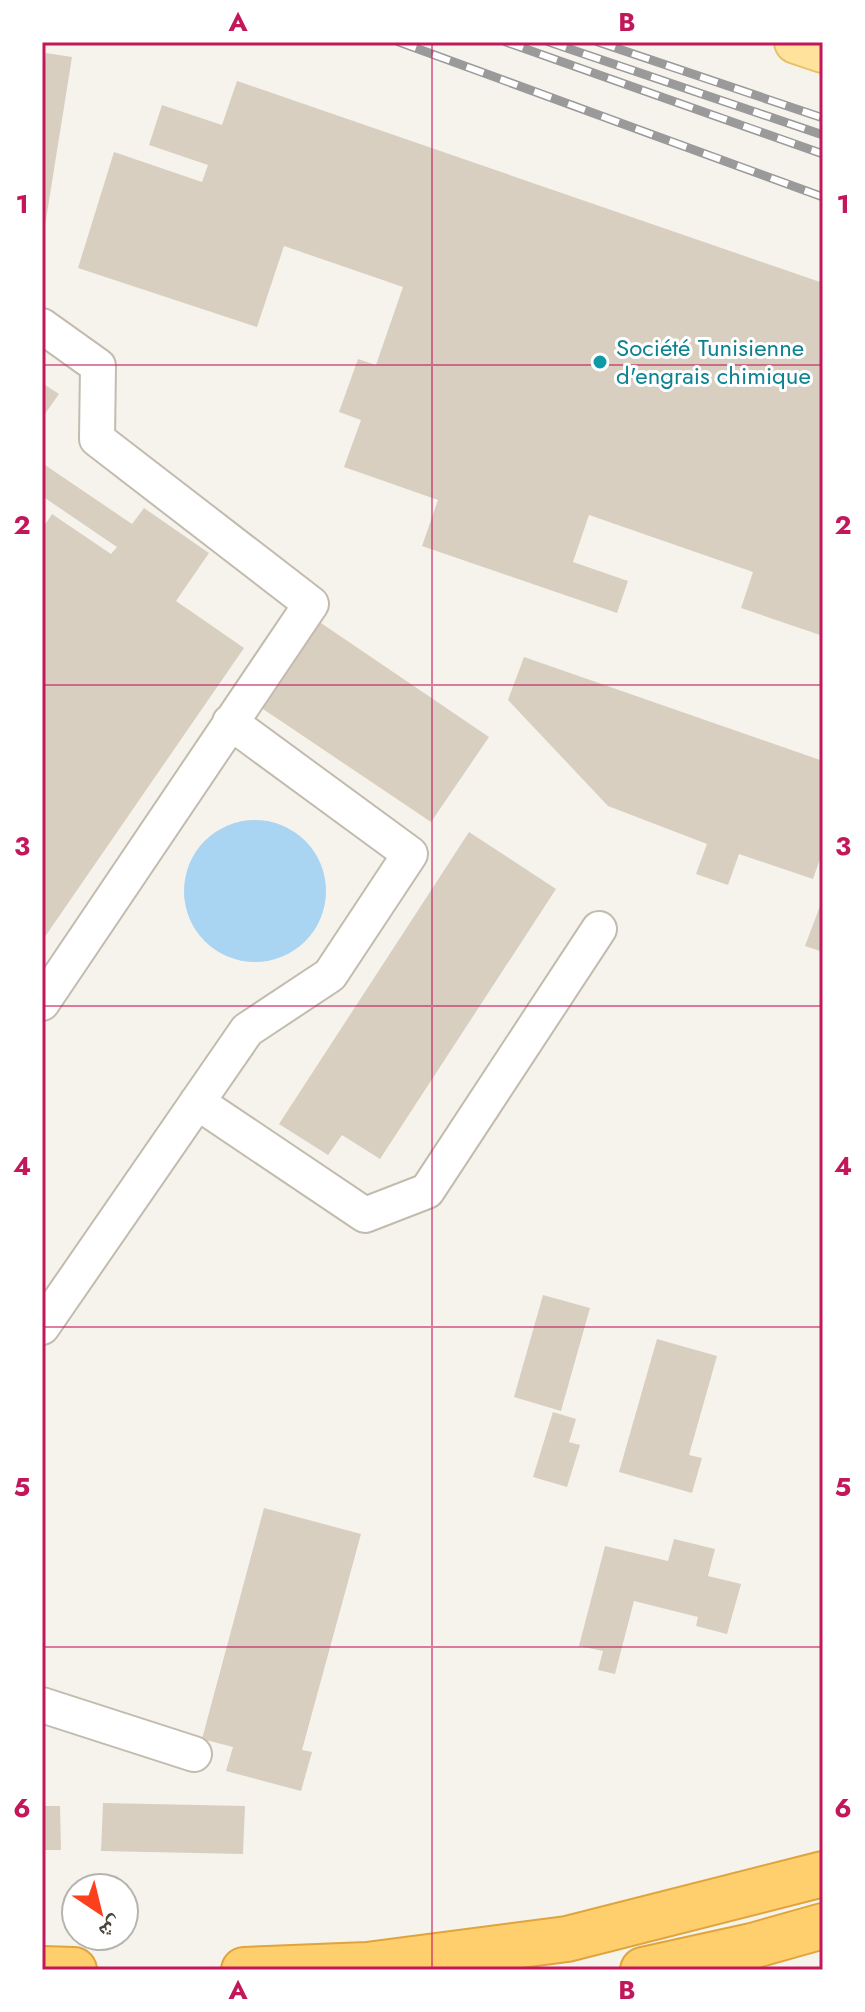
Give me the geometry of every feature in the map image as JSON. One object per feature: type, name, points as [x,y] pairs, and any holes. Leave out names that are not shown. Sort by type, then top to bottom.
[{"type":"highway","points":[[244,1970],[367,1965],[567,1939],[823,1874]]},
{"type":"highway","points":[[643,1970],[752,1946],[823,1926]]},
{"type":"highway","points":[[42,1969],[74,1970]]},
{"type":"main road","points":[[796,42],[823,51]]},
{"type":"lane","points":[[42,326],[98,366],[97,439],[311,604],[42,1003]]},
{"type":"lane","points":[[42,1327],[247,1030],[330,975],[410,854],[230,722]]},
{"type":"lane","points":[[197,1102],[365,1215],[427,1191],[599,929]]},
{"type":"lane","points":[[42,1705],[194,1754]]},
{"type":"water","points":[[255,820],[282,825],[306,840],[321,864],[326,891],[321,918],[306,942],[282,957],[255,962],[228,957],[204,942],[189,918],[184,891],[189,864],[204,840],[228,825]]},
{"type":"building","points":[[46,53],[72,57],[44,232],[42,81]]},
{"type":"building","name":"Société Tunisienne d'engrais chimique","points":[[237,81],[823,283],[823,636],[741,608],[753,572],[589,515],[573,562],[628,581],[617,613],[422,546],[438,500],[344,467],[361,420],[339,412],[358,359],[376,365],[403,287],[284,246],[257,327],[78,268],[114,152],[202,182],[208,165],[149,145],[162,105],[222,125]]},
{"type":"building","points":[[42,383],[59,394],[42,418]]},
{"type":"building","points":[[42,463],[132,524],[144,508],[209,553],[176,601],[244,648],[42,941],[42,529],[52,514],[111,554],[117,547],[42,496]]},
{"type":"building","points":[[318,621],[489,737],[431,822],[260,707]]},
{"type":"building","points":[[524,657],[823,761],[823,860],[820,859],[813,879],[739,854],[728,885],[696,874],[707,844],[608,806],[508,700]]},
{"type":"building","points":[[469,832],[556,889],[380,1159],[342,1135],[328,1155],[279,1124]]},
{"type":"building","points":[[823,898],[823,952],[805,946]]},
{"type":"building","points":[[543,1295],[590,1308],[561,1411],[514,1397]]},
{"type":"building","points":[[657,1339],[717,1356],[689,1455],[702,1458],[692,1493],[619,1472]]},
{"type":"building","points":[[553,1412],[576,1419],[569,1442],[580,1445],[567,1487],[533,1477]]},
{"type":"building","points":[[264,1508],[361,1534],[302,1750],[312,1752],[301,1791],[226,1771],[233,1747],[202,1739]]},
{"type":"building","points":[[674,1539],[715,1549],[708,1576],[741,1584],[727,1634],[696,1626],[698,1617],[634,1601],[615,1674],[598,1670],[603,1651],[579,1646],[605,1546],[668,1561]]},
{"type":"building","points":[[103,1803],[245,1806],[243,1854],[101,1851]]},
{"type":"building","points":[[42,1806],[60,1806],[61,1850],[42,1850]]},
{"type":"railway","points":[[399,42],[823,197]]},
{"type":"railway","points":[[506,42],[823,154]]},
{"type":"railway","points":[[549,42],[823,135]]},
{"type":"railway","points":[[598,42],[823,118]]},
{"type":"place","name":"Société Tunisienne d'engrais chimique","points":[[600,362]]}]
